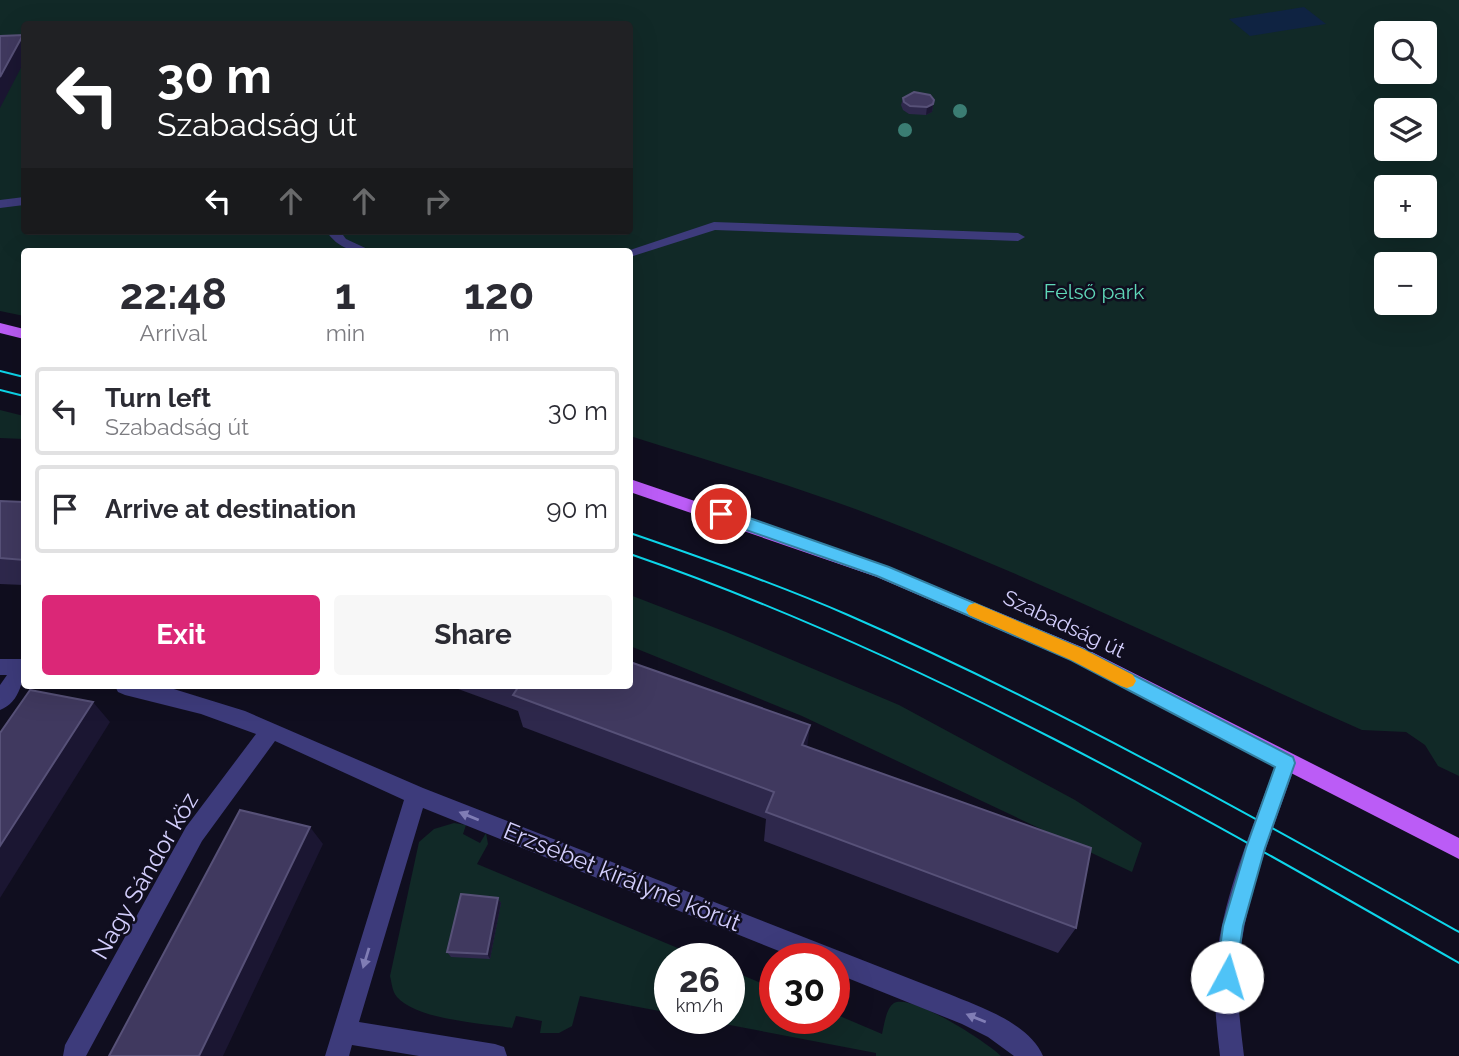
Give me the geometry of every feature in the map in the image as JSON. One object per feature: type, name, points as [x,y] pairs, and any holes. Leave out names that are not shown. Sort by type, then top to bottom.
[{"type":"main road","points":[[0,328],[21,333]]},
{"type":"main road","name":"Szabadság út","points":[[633,486],[883,572],[1077,654],[1459,849]]},
{"type":"street","points":[[0,204],[21,201]]},
{"type":"street","points":[[633,252],[714,226],[1017,237]]},
{"type":"street","points":[[336,235],[341,242],[357,248]]},
{"type":"street","points":[[0,667],[21,668]]},
{"type":"street","points":[[0,701],[21,672]]},
{"type":"street","name":"Erzsébet királyné körút","points":[[142,689],[164,693],[271,730],[416,795],[788,943]]},
{"type":"street","name":"Nagy Sándor köz","points":[[74,1054],[194,834],[271,730]]},
{"type":"street","points":[[1232,1056],[1227,977],[1233,926],[1256,848],[1286,763]]},
{"type":"street","points":[[337,1056],[416,795]]},
{"type":"street","points":[[850,968],[989,1024],[1014,1039],[1031,1056]]},
{"type":"street","points":[[344,1032],[495,1056]]},
{"type":"green space","name":"Felső park","points":[[0,0],[1459,0],[1459,776],[1438,766],[1425,745],[1406,732],[1362,730],[1067,596],[947,545],[855,509],[633,437],[633,248],[21,248],[21,315],[0,311]]},
{"type":"green space","points":[[0,410],[21,415],[21,439],[0,438]]},
{"type":"green space","points":[[633,596],[899,705],[1075,800],[1142,843],[1132,872],[802,716],[633,647]]},
{"type":"green space","points":[[454,823],[466,825],[463,834],[480,843],[486,833],[488,844],[477,864],[666,943],[654,943],[654,1010],[580,996],[572,1026],[559,1033],[540,1033],[542,1021],[516,1016],[512,1028],[434,1016],[406,1005],[393,990],[390,976],[419,842],[434,829]]},
{"type":"green space","points":[[745,976],[759,982],[759,1031],[745,1028]]},
{"type":"green space","points":[[903,1002],[949,1020],[1001,1056],[876,1056],[876,1053],[777,1034],[850,1034],[850,1020],[882,1034],[889,1009],[894,1003]]},
{"type":"water","points":[[1304,7],[1326,24],[1250,36],[1229,19]]},
{"type":"building","points":[[21,35],[0,77],[0,36]]},
{"type":"building","points":[[914,92],[930,95],[934,100],[933,104],[927,107],[910,106],[904,102],[903,98]]},
{"type":"building","points":[[0,501],[21,502],[21,560],[0,558]]},
{"type":"building","points":[[633,663],[810,725],[802,745],[1091,848],[1076,928],[766,812],[774,792],[513,695],[517,689],[633,689]]},
{"type":"building","points":[[30,690],[93,702],[0,846],[0,733]]},
{"type":"building","points":[[240,810],[310,827],[199,1056],[109,1056]]},
{"type":"building","points":[[461,894],[498,898],[487,954],[447,952]]},
{"type":"tram line","points":[[0,371],[21,376]]},
{"type":"tram line","points":[[0,390],[21,395]]},
{"type":"tram line","points":[[633,534],[740,572],[927,650],[1158,766],[1459,932]]},
{"type":"tram line","points":[[633,555],[738,594],[950,687],[1157,793],[1459,963]]},
{"type":"slow traffic","points":[[975,610],[1077,654],[1127,681]]},
{"type":"route","points":[[721,514],[883,572],[1077,654],[1286,763],[1256,848],[1233,926],[1227,977]]}]
